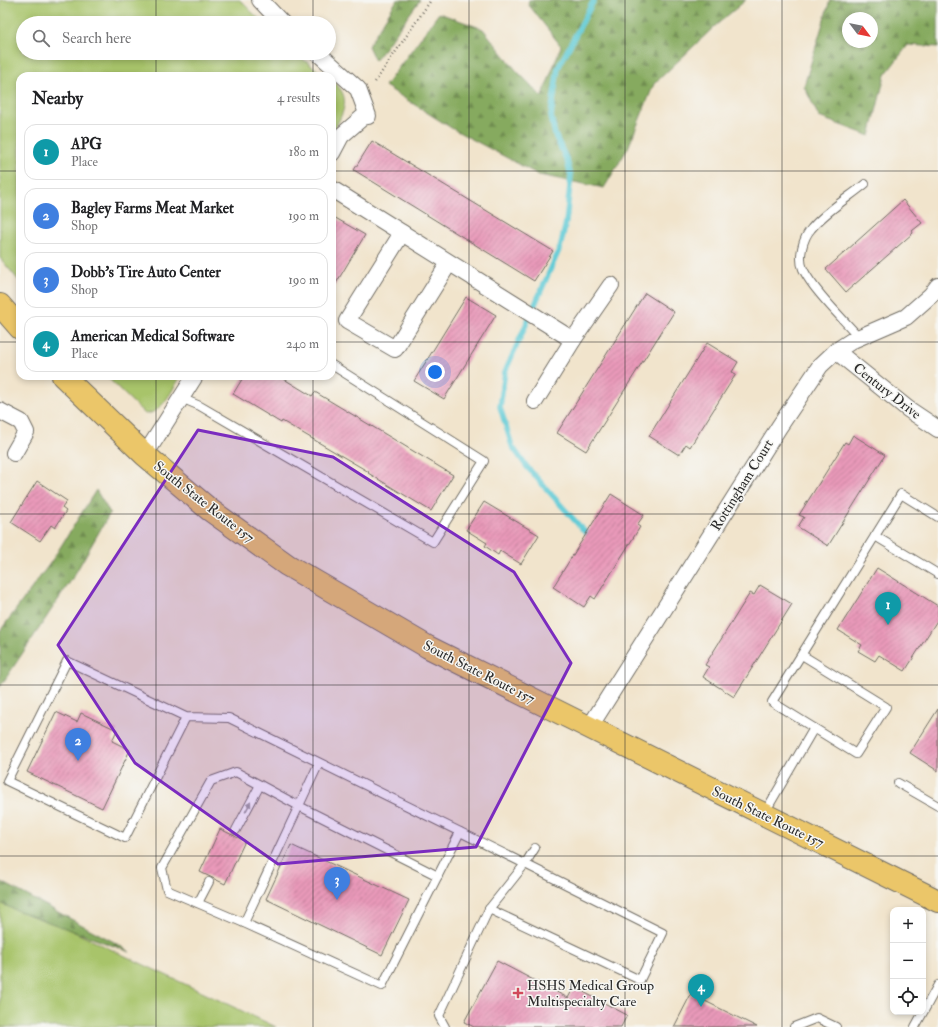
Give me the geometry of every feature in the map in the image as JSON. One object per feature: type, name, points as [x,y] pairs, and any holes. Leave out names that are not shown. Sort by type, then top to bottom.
[{"type":"main road","points":[[0,305],[16,323]]},
{"type":"main road","name":"South State Route 157","points":[[67,380],[146,455],[210,510],[287,565],[428,647],[938,901]]},
{"type":"street","points":[[260,0],[275,16]]},
{"type":"street","points":[[326,60],[358,89],[368,116],[363,117],[341,136],[336,145]]},
{"type":"street","points":[[336,192],[573,340]]},
{"type":"street","points":[[402,233],[347,321],[395,349],[449,262]]},
{"type":"street","points":[[535,401],[573,340],[611,285]]},
{"type":"street","name":"Rottingham Court","points":[[589,728],[779,427],[820,366],[836,351],[859,337],[906,317],[938,286]]},
{"type":"street","name":"Century Drive","points":[[836,351],[908,409],[938,429]]},
{"type":"street","points":[[146,455],[192,380]]},
{"type":"street","points":[[0,411],[21,422],[26,432],[14,453]]},
{"type":"lane","points":[[859,337],[813,285],[803,268],[801,253],[805,238],[811,229],[865,184]]},
{"type":"lane","points":[[181,398],[200,406],[433,542],[484,461],[336,368]]},
{"type":"lane","points":[[802,655],[886,707],[856,754],[772,702],[901,494],[938,517]]},
{"type":"lane","points":[[875,536],[938,574]]},
{"type":"lane","points":[[186,718],[125,838],[7,781],[67,661],[186,718],[229,718],[663,933],[640,980],[489,908]]},
{"type":"lane","points":[[764,814],[814,728]]},
{"type":"lane","points":[[244,923],[319,762]]},
{"type":"lane","points":[[438,876],[299,806],[236,772],[211,781],[162,868],[167,890],[244,923],[382,986],[438,876],[460,832]]},
{"type":"lane","points":[[898,782],[938,806]]},
{"type":"lane","points":[[236,830],[260,785]]},
{"type":"lane","points":[[445,1027],[439,1016],[489,908],[525,864],[535,848]]},
{"type":"lane","points":[[198,903],[209,882]]},
{"type":"lane","points":[[915,1027],[938,985]]},
{"type":"lane","points":[[794,1027],[818,1018],[836,1027]]},
{"type":"path","points":[[362,100],[431,0]]},
{"type":"highlighted area","points":[[198,430],[333,457],[514,572],[571,663],[476,847],[278,864],[135,763],[58,645]]},
{"type":"green space","points":[[0,0],[240,0],[256,16],[16,16],[16,60],[304,60],[320,72],[16,72],[16,277],[0,258]]},
{"type":"green space","points":[[397,0],[420,0],[375,61],[368,46]]},
{"type":"green space","points":[[529,0],[746,0],[715,26],[654,84],[628,148],[604,188],[539,175],[453,129],[385,86],[439,13],[483,29],[516,70],[542,97],[561,46],[528,4]]},
{"type":"green space","points":[[830,0],[938,0],[938,47],[908,45],[885,75],[870,136],[819,117],[804,86]]},
{"type":"green space","points":[[336,84],[343,93],[344,100],[344,106],[336,126]]},
{"type":"green space","points":[[110,380],[179,380],[162,405],[157,410],[145,414]]},
{"type":"green space","points":[[96,490],[110,513],[72,579],[0,687],[0,631],[51,562]]},
{"type":"green space","points":[[0,881],[114,942],[130,952],[0,903]]},
{"type":"green space","points":[[0,897],[276,1027],[0,1027]]},
{"type":"building","points":[[372,141],[553,251],[534,281],[354,170]]},
{"type":"building","points":[[903,200],[922,223],[912,231],[913,233],[846,292],[826,269]]},
{"type":"building","points":[[336,218],[365,235],[336,283]]},
{"type":"building","points":[[645,293],[674,312],[586,451],[557,433]]},
{"type":"building","points":[[466,297],[496,315],[444,399],[414,381]]},
{"type":"building","points":[[707,343],[738,362],[732,372],[736,374],[690,447],[686,444],[679,455],[649,436]]},
{"type":"building","points":[[242,380],[286,380],[312,396],[315,392],[453,475],[431,511],[368,473],[369,472],[282,421],[281,423],[233,394]]},
{"type":"building","points":[[853,435],[885,455],[828,546],[798,527],[804,517],[799,515],[845,442],[848,444]]},
{"type":"building","points":[[37,481],[67,501],[62,508],[66,511],[55,528],[51,525],[40,541],[11,522]]},
{"type":"building","points":[[611,494],[644,515],[637,525],[640,527],[595,599],[591,596],[584,607],[553,587]]},
{"type":"building","points":[[484,502],[539,535],[521,564],[500,551],[498,555],[485,546],[487,543],[466,530]]},
{"type":"building","points":[[877,568],[938,606],[938,619],[905,671],[879,655],[875,661],[858,651],[862,645],[838,630]]},
{"type":"building","points":[[760,585],[792,604],[734,697],[703,677],[709,667],[705,665],[750,593],[754,595]]},
{"type":"building","points":[[938,709],[938,771],[910,753]]},
{"type":"building","points":[[56,712],[77,722],[81,713],[117,730],[112,741],[130,750],[102,808],[27,772]]},
{"type":"building","points":[[220,829],[245,841],[225,884],[200,872]]},
{"type":"building","points":[[291,845],[409,900],[382,955],[266,899]]},
{"type":"building","name":"HSHS Medical Group Multispecialty Care","points":[[497,961],[568,998],[574,987],[627,1015],[621,1027],[474,1027],[464,1022]]},
{"type":"building","points":[[691,994],[757,1027],[674,1027]]},
{"type":"waterway","points":[[585,532],[527,467],[512,446],[500,407],[505,372],[560,248],[566,222],[571,176],[567,161],[555,135],[551,116],[558,68],[594,0]]},
{"type":"place","name":"APG","points":[[888,625]]},
{"type":"place","name":"Bagley Farms Meat Market","points":[[78,761]]},
{"type":"place","name":"Dobb's Tire Auto Center","points":[[337,900]]},
{"type":"place","name":"HSHS Medical Group Multispecialty Care","points":[[518,993]]},
{"type":"place","name":"American Medical Software","points":[[701,1007]]}]
